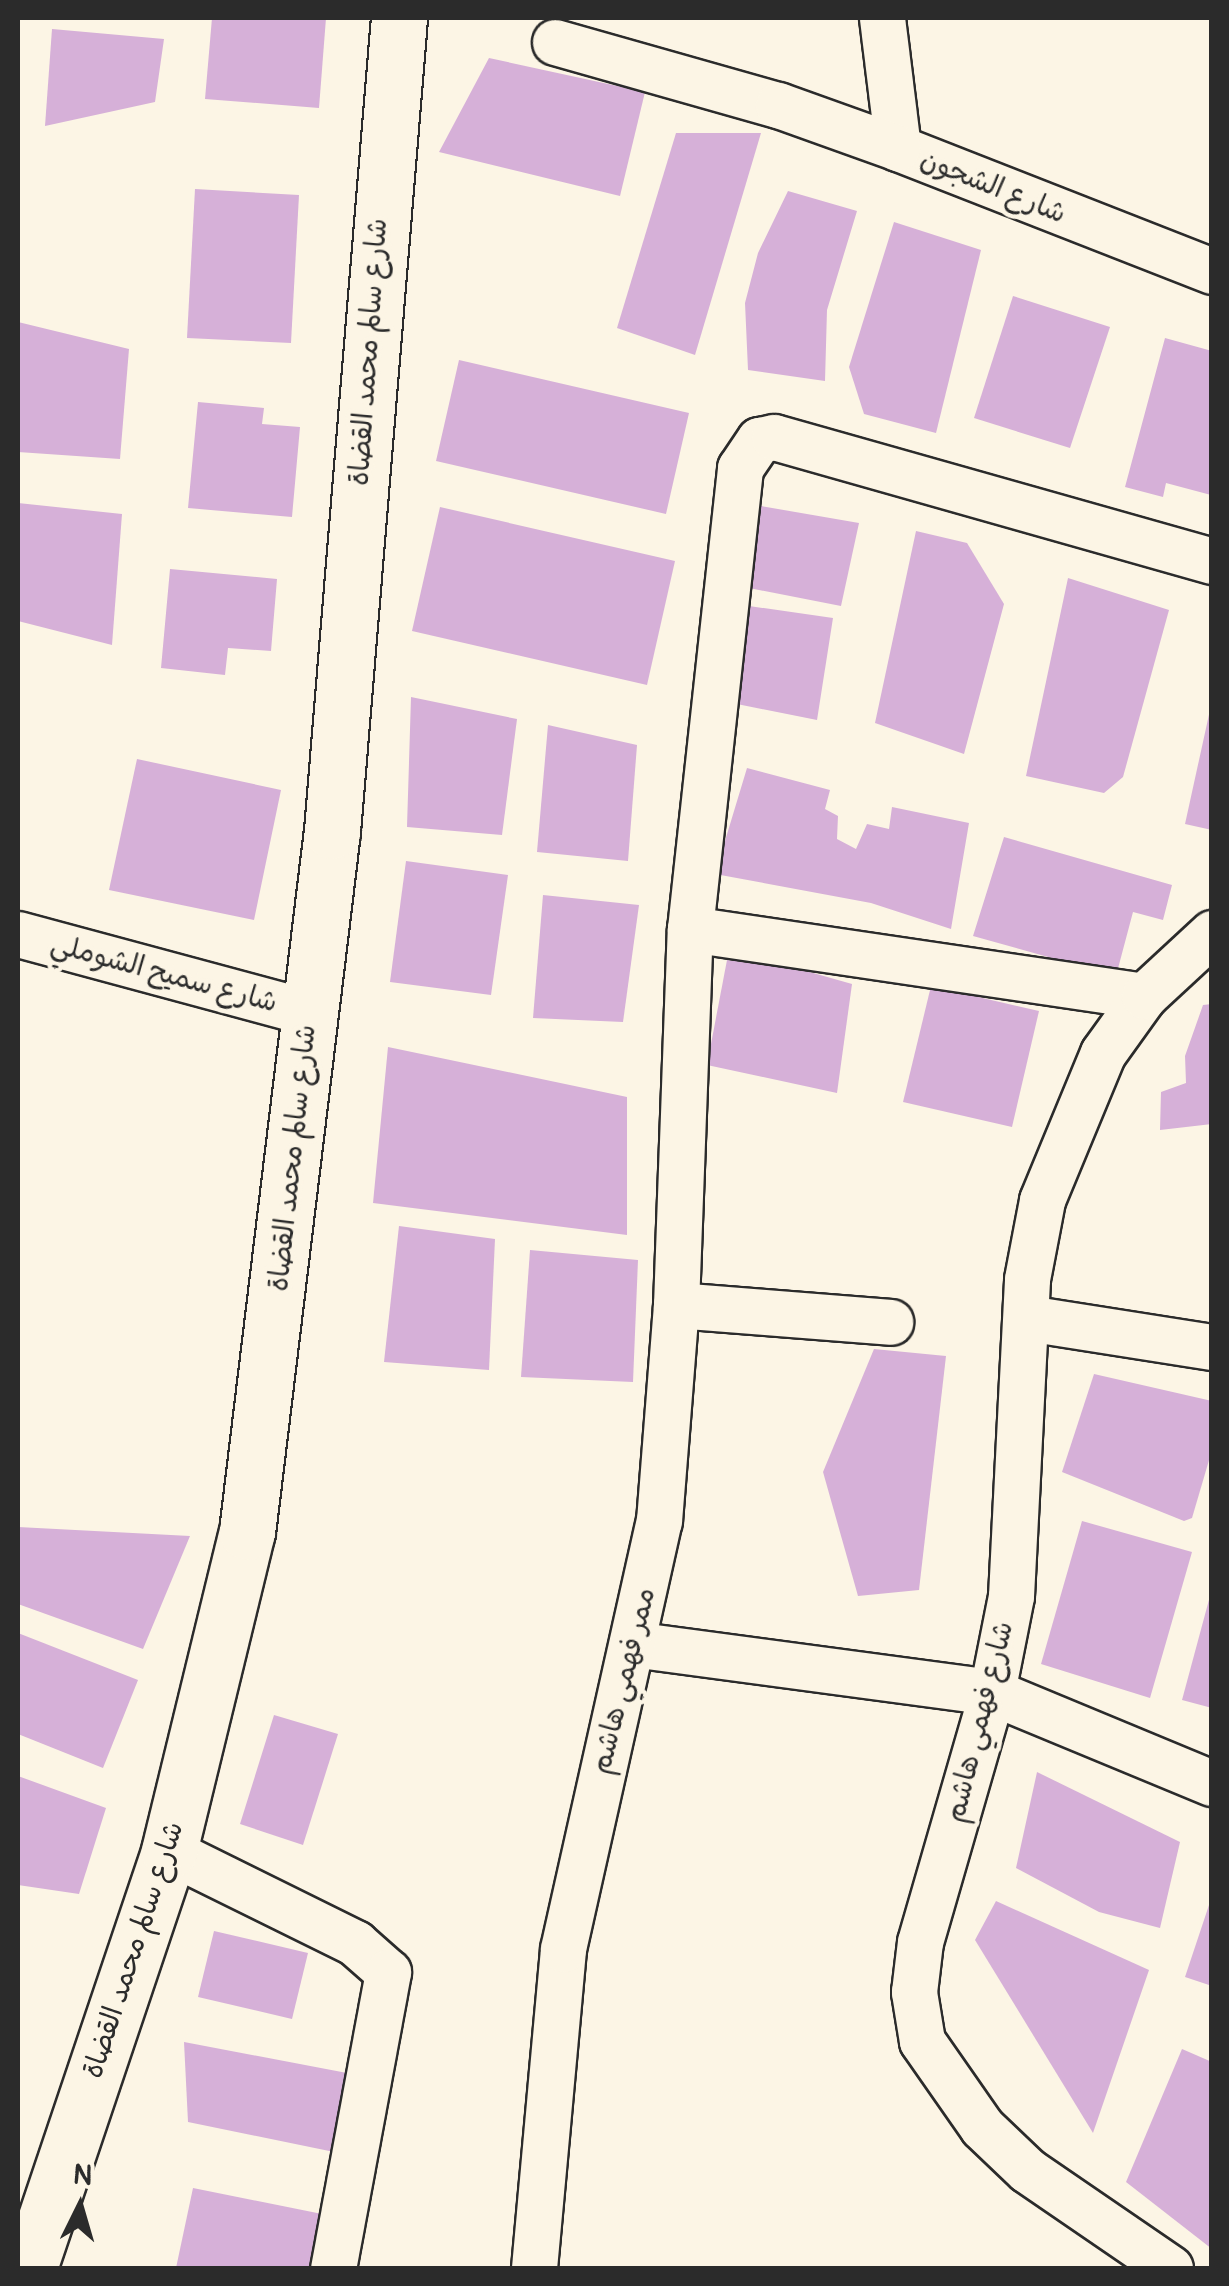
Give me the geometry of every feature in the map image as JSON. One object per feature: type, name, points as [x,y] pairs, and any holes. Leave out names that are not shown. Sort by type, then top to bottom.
[{"type":"street","name":"شارع سالم محمد القضاة","points":[[26,2265],[169,1850],[248,1532],[334,812],[399,18]]},
{"type":"street","name":"شارع الشجون","points":[[882,18],[898,148],[1212,272]]},
{"type":"street","points":[[555,42],[778,105],[898,148]]},
{"type":"street","name":"ممر فهمي هاشم","points":[[534,2268],[562,1950],[659,1521],[676,1305],[690,929],[740,468],[759,440],[774,437],[1212,560]]},
{"type":"street","points":[[690,929],[1144,996]]},
{"type":"street","name":"شارع فهمي هاشم","points":[[1170,2268],[1028,2170],[982,2127],[922,2041],[914,1992],[920,1942],[992,1692],[1011,1596],[1031,1240],[1051,1172],[1103,1052],[1144,996],[1212,933]]},
{"type":"street","name":"شارع سميح الشوملي","points":[[18,934],[310,1014]]},
{"type":"street","points":[[676,1305],[890,1322]]},
{"type":"street","points":[[1026,1318],[1212,1347]]},
{"type":"street","points":[[632,1644],[992,1692],[1212,1783]]},
{"type":"street","points":[[169,1850],[356,1944],[388,1972],[332,2268]]},
{"type":"building","points":[[212,18],[326,18],[319,108],[205,99]]},
{"type":"building","points":[[52,29],[164,39],[155,102],[45,126]]},
{"type":"building","points":[[489,58],[645,92],[620,196],[439,152]]},
{"type":"building","points":[[676,133],[761,133],[695,355],[617,328]]},
{"type":"building","points":[[195,189],[299,195],[291,343],[187,338]]},
{"type":"building","points":[[788,191],[857,211],[827,310],[825,381],[748,370],[745,303],[758,253]]},
{"type":"building","points":[[894,222],[981,250],[936,433],[864,414],[849,367]]},
{"type":"building","points":[[1013,296],[1110,327],[1070,448],[974,418]]},
{"type":"building","points":[[18,322],[129,349],[120,459],[18,452]]},
{"type":"building","points":[[1165,338],[1212,351],[1211,495],[1166,483],[1163,497],[1125,487]]},
{"type":"building","points":[[459,360],[689,413],[666,514],[436,461]]},
{"type":"building","points":[[198,402],[264,408],[262,424],[300,427],[292,517],[188,508]]},
{"type":"building","points":[[18,503],[122,514],[112,645],[18,621]]},
{"type":"building","points":[[749,504],[859,523],[841,606],[739,586]]},
{"type":"building","points":[[440,507],[675,561],[647,685],[412,631]]},
{"type":"building","points":[[916,531],[967,543],[1004,604],[964,754],[875,723]]},
{"type":"building","points":[[170,569],[277,579],[271,651],[228,648],[225,675],[161,668]]},
{"type":"building","points":[[1068,578],[1169,610],[1123,777],[1104,793],[1026,776]]},
{"type":"building","points":[[749,606],[833,618],[817,720],[732,703]]},
{"type":"building","points":[[411,697],[517,719],[502,835],[407,827]]},
{"type":"building","points":[[1212,710],[1212,830],[1185,824]]},
{"type":"building","points":[[548,725],[637,745],[628,861],[537,852]]},
{"type":"building","points":[[137,759],[281,790],[254,920],[109,890]]},
{"type":"building","points":[[747,768],[830,790],[825,809],[838,816],[837,839],[856,849],[867,824],[889,829],[892,807],[969,823],[951,929],[871,903],[715,874]]},
{"type":"building","points":[[1004,837],[1172,885],[1163,920],[1133,912],[1116,976],[973,936]]},
{"type":"building","points":[[406,861],[508,875],[491,995],[390,982]]},
{"type":"building","points":[[543,895],[639,905],[623,1022],[533,1018]]},
{"type":"building","points":[[727,960],[792,967],[852,984],[837,1093],[707,1065]]},
{"type":"building","points":[[931,986],[1039,1011],[1012,1127],[903,1102]]},
{"type":"building","points":[[1212,1004],[1212,1124],[1160,1130],[1161,1092],[1186,1083],[1185,1056],[1203,1005]]},
{"type":"building","points":[[388,1047],[627,1097],[627,1235],[373,1203]]},
{"type":"building","points":[[399,1226],[495,1239],[489,1370],[384,1362]]},
{"type":"building","points":[[530,1250],[638,1260],[633,1382],[521,1377]]},
{"type":"building","points":[[874,1349],[946,1356],[919,1590],[858,1596],[823,1472]]},
{"type":"building","points":[[1094,1374],[1212,1401],[1212,1450],[1192,1518],[1184,1521],[1062,1472]]},
{"type":"building","points":[[1082,1521],[1192,1552],[1150,1698],[1041,1664]]},
{"type":"building","points":[[18,1527],[190,1536],[143,1649],[18,1604]]},
{"type":"building","points":[[1212,1596],[1212,1708],[1182,1700]]},
{"type":"building","points":[[18,1633],[138,1680],[103,1768],[18,1734]]},
{"type":"building","points":[[274,1715],[338,1734],[303,1845],[240,1824]]},
{"type":"building","points":[[1037,1772],[1180,1842],[1160,1928],[1099,1912],[1016,1868]]},
{"type":"building","points":[[18,1776],[106,1808],[79,1894],[18,1885]]},
{"type":"building","points":[[1212,1899],[1212,1986],[1185,1977]]},
{"type":"building","points":[[996,1901],[1149,1970],[1093,2133],[975,1940]]},
{"type":"building","points":[[214,1931],[308,1953],[292,2019],[198,1997]]},
{"type":"building","points":[[184,2042],[347,2073],[339,2153],[188,2122]]},
{"type":"building","points":[[1182,2049],[1212,2062],[1212,2249],[1126,2182]]},
{"type":"building","points":[[193,2188],[332,2216],[320,2268],[176,2268]]}]
